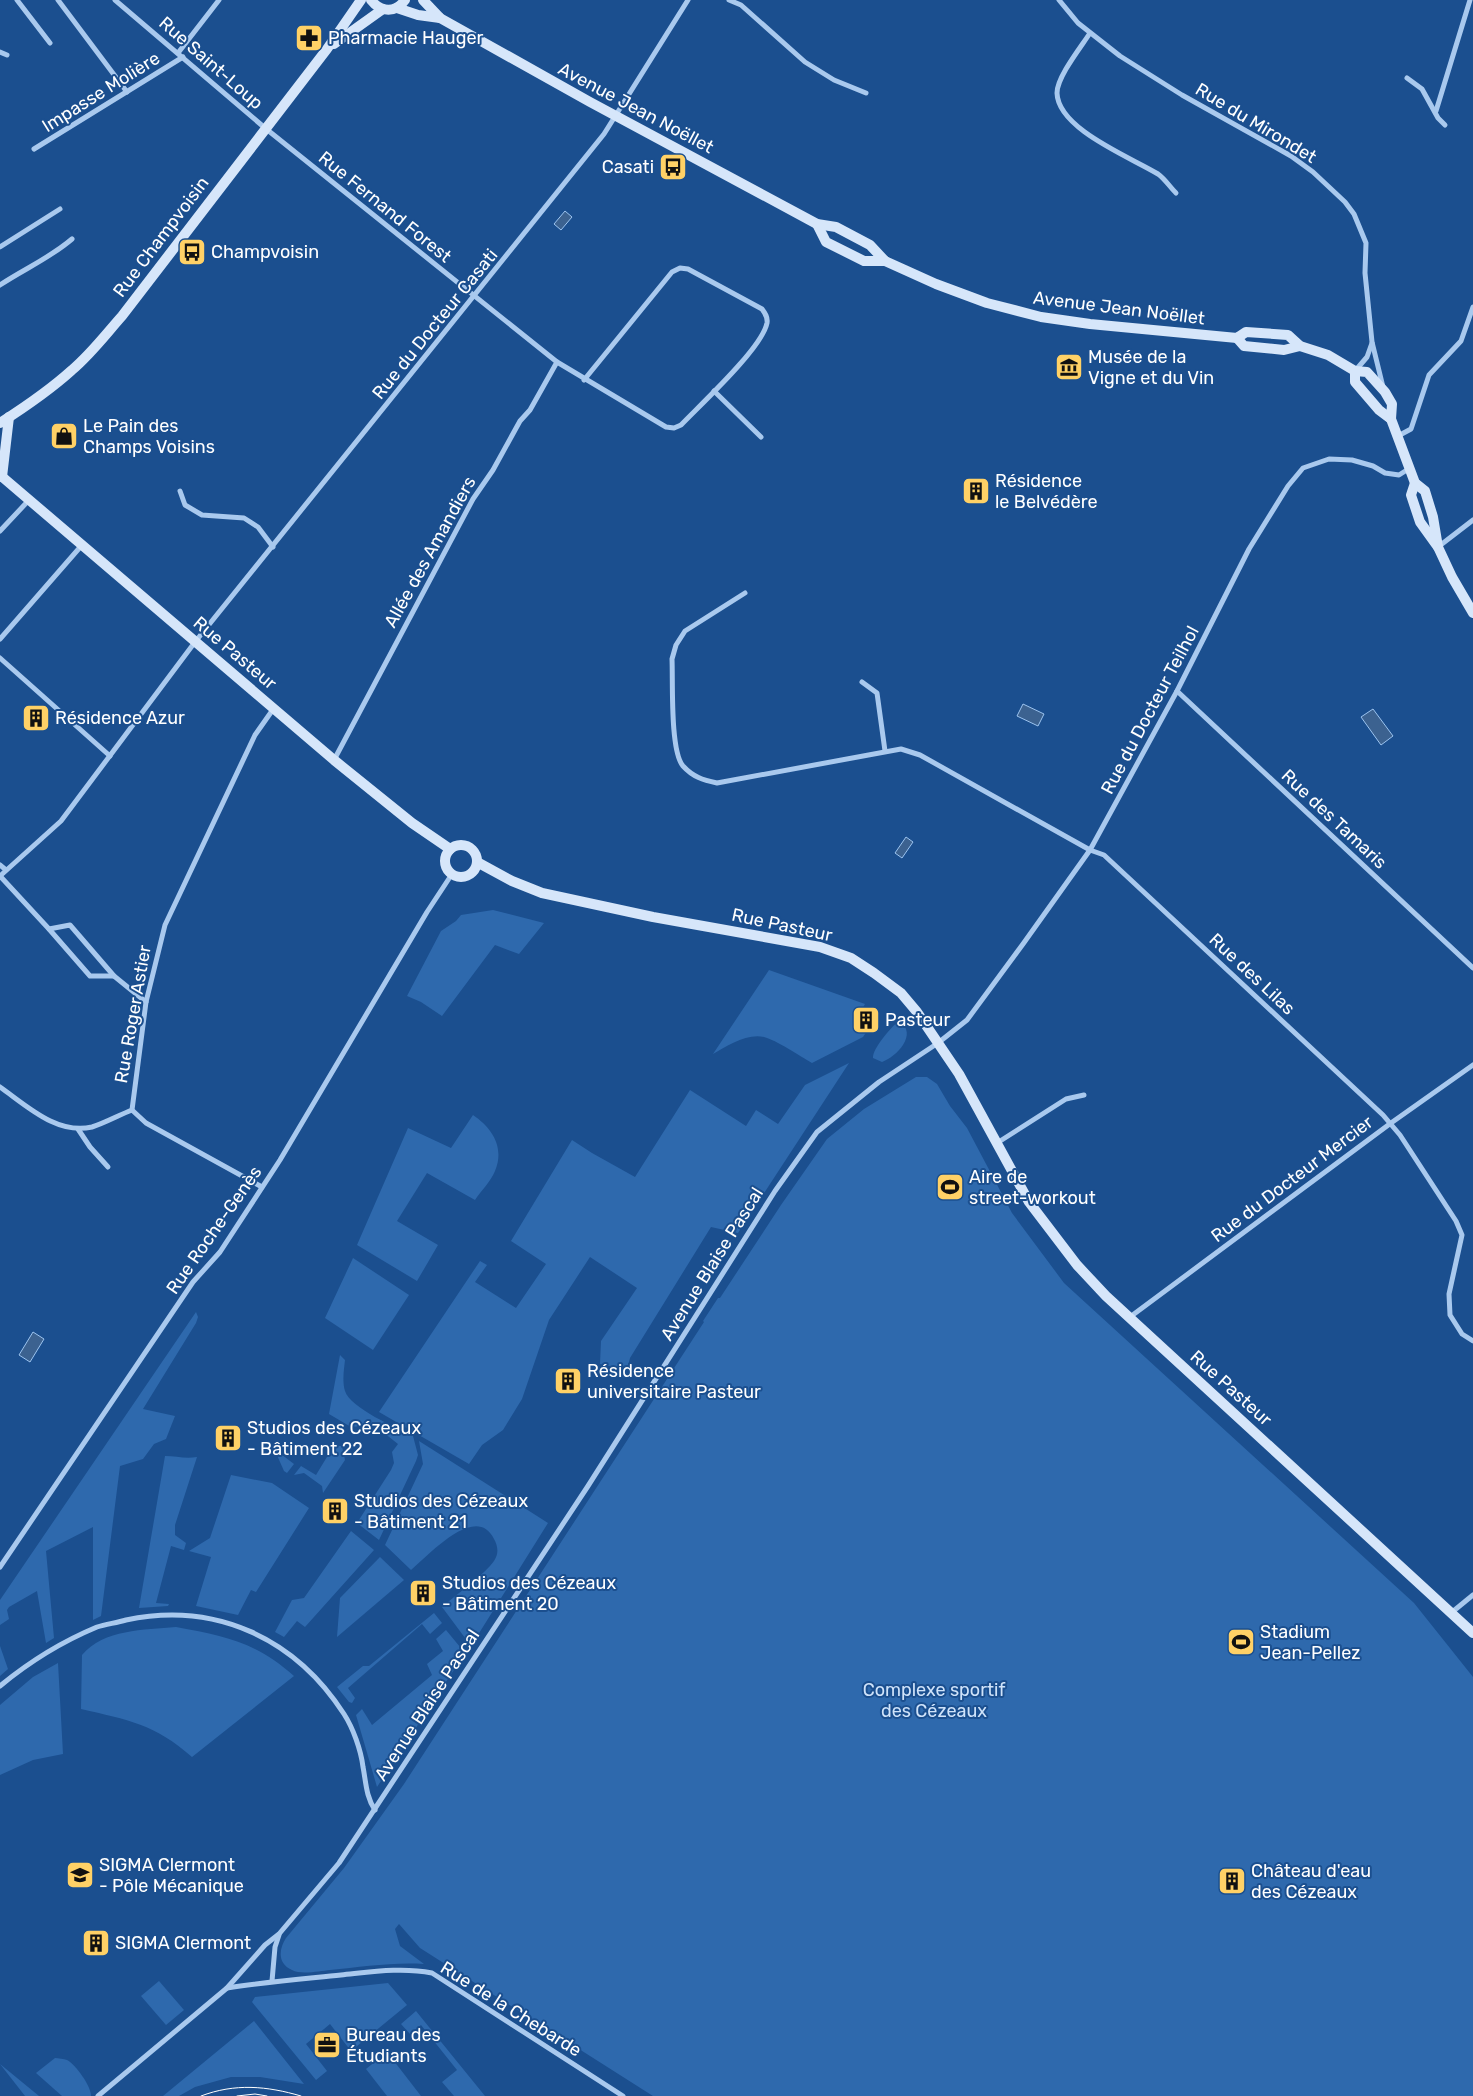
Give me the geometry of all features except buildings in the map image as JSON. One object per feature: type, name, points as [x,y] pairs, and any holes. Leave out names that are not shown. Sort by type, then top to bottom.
[{"type":"main road","name":"Rue Champvoisin","points":[[4,420],[37,398],[73,370],[122,316],[327,49],[361,0]]},
{"type":"main road","points":[[371,0],[382,9],[397,8],[405,0]]},
{"type":"main road","name":"Avenue Jean Noëllet","points":[[422,0],[440,18],[616,116],[817,224],[836,227],[870,245],[885,261],[936,284],[987,303],[1041,317],[1090,324],[1237,338],[1246,332],[1288,336],[1300,346],[1328,355],[1354,371],[1367,372],[1385,392],[1392,404],[1391,419],[1415,483],[1425,491],[1434,517],[1438,548],[1473,613]]},
{"type":"main road","name":"Avenue Jean Noëllet","points":[[397,8],[418,15],[440,18]]},
{"type":"main road","name":"Rue Champvoisin","points":[[327,49],[382,9]]},
{"type":"main road","name":"Avenue Jean Noëllet","points":[[817,224],[826,242],[864,262],[885,261]]},
{"type":"main road","name":"Avenue Jean Noëllet","points":[[1237,338],[1244,346],[1284,350],[1300,346]]},
{"type":"main road","name":"Avenue Jean Noëllet","points":[[1354,371],[1355,382],[1379,410],[1391,419]]},
{"type":"main road","name":"Rue Pasteur","points":[[4,420],[1,476],[334,760],[412,823],[450,849]]},
{"type":"main road","points":[[460,845],[471,848],[475,852],[477,862],[474,871],[466,876],[456,876],[452,874],[445,862],[450,849],[460,845]]},
{"type":"main road","name":"Rue Pasteur","points":[[477,862],[512,881],[542,893],[653,917],[820,947],[850,958],[874,972],[901,993],[917,1012],[959,1074],[1029,1202],[1045,1226],[1077,1266],[1130,1318],[1473,1633]]},
{"type":"street","points":[[17,0],[50,44]]},
{"type":"street","points":[[58,0],[127,92]]},
{"type":"street","name":"Rue Saint-Loup","points":[[116,0],[265,128]]},
{"type":"street","points":[[178,53],[219,0]]},
{"type":"street","name":"Rue du Docteur Casati","points":[[0,876],[61,821],[196,642],[604,134],[688,0]]},
{"type":"street","points":[[729,0],[741,5],[805,62],[834,80],[866,93]]},
{"type":"street","name":"Rue du Mirondet","points":[[1059,0],[1090,34],[1120,56],[1182,96],[1292,156],[1314,172],[1345,202],[1354,214],[1366,243],[1365,273],[1372,342],[1385,392]]},
{"type":"street","points":[[1436,111],[1470,0]]},
{"type":"street","points":[[1090,34],[1064,71],[1057,93],[1062,113],[1077,127],[1160,176],[1176,193]]},
{"type":"street","points":[[0,52],[7,55]]},
{"type":"street","name":"Impasse Molière","points":[[34,149],[183,57]]},
{"type":"street","points":[[1407,78],[1422,89],[1436,111],[1438,118],[1445,125]]},
{"type":"street","name":"Rue Fernand Forest","points":[[265,128],[557,362],[584,380],[666,427],[674,428],[681,425],[714,391]]},
{"type":"street","points":[[0,247],[60,209]]},
{"type":"street","points":[[0,285],[25,268],[46,258],[72,239]]},
{"type":"street","points":[[584,380],[672,272],[680,268],[688,269],[762,309],[766,315],[767,324],[752,350],[714,391],[761,437]]},
{"type":"street","points":[[1398,436],[1411,429],[1429,375],[1461,341],[1473,307]]},
{"type":"street","points":[[1354,371],[1367,357],[1372,342]]},
{"type":"street","name":"Allée des Amandiers","points":[[334,760],[473,499],[493,470],[520,421],[530,410],[557,362]]},
{"type":"street","name":"Rue du Docteur Teilhol","points":[[938,1043],[967,1020],[1090,850],[1177,690],[1249,549],[1288,486],[1303,468],[1329,459],[1352,460],[1373,466],[1385,473],[1399,475],[1410,468]]},
{"type":"street","points":[[180,491],[185,504],[202,515],[244,518],[258,527],[273,547]]},
{"type":"street","points":[[0,531],[29,500]]},
{"type":"street","points":[[1438,548],[1473,520]]},
{"type":"street","points":[[0,639],[82,545]]},
{"type":"street","name":"Rue des Lilas","points":[[745,593],[684,631],[676,644],[672,659],[676,750],[682,765],[698,779],[717,783],[885,750],[901,749],[920,755],[1090,850],[1104,855],[1391,1123],[1456,1221],[1462,1235],[1449,1294],[1450,1315],[1462,1334],[1473,1341]]},
{"type":"street","points":[[0,658],[110,756]]},
{"type":"street","points":[[862,682],[877,693],[885,750]]},
{"type":"street","name":"Rue des Tamaris","points":[[1177,690],[1473,968]]},
{"type":"street","name":"Rue Roger Astier","points":[[262,1187],[146,1123],[132,1110],[146,1002],[165,925],[255,735],[274,708]]},
{"type":"street","points":[[0,865],[6,870]]},
{"type":"street","name":"Rue Roche-Genès","points":[[0,1567],[193,1282],[220,1252],[280,1160],[427,912],[452,874]]},
{"type":"street","points":[[0,876],[90,976],[114,976]]},
{"type":"street","points":[[49,929],[70,925],[114,976],[146,1002]]},
{"type":"street","name":"Avenue Blaise Pascal","points":[[98,2096],[227,1988],[265,1945],[279,1934],[339,1862],[588,1486],[775,1191],[817,1132],[879,1082],[938,1043]]},
{"type":"street","name":"Rue du Docteur Mercier","points":[[1130,1318],[1473,1064]]},
{"type":"street","points":[[0,1087],[52,1123],[78,1129],[94,1126],[132,1110]]},
{"type":"street","points":[[997,1143],[1066,1099],[1084,1095]]},
{"type":"street","points":[[78,1129],[90,1148],[108,1167]]},
{"type":"street","points":[[1452,1613],[1473,1595]]},
{"type":"street","points":[[0,1686],[28,1663],[98,1627],[144,1616],[178,1614],[228,1623],[263,1637],[293,1657],[320,1681],[345,1715],[358,1747],[363,1765],[365,1786],[375,1810]]},
{"type":"street","name":"Avenue Blaise Pascal","points":[[272,1981],[274,1947],[279,1934]]},
{"type":"street","name":"Rue de la Chebarde","points":[[227,1988],[272,1981],[387,1971],[420,1971],[432,1974],[624,2096]]},
{"type":"green space","points":[[493,910],[544,923],[519,954],[495,945],[442,1016],[421,1002],[407,996],[441,931],[456,921],[461,915]]},
{"type":"green space","points":[[769,970],[865,1004],[854,1023],[867,1031],[863,1037],[812,1063],[775,1041],[758,1036],[737,1041],[713,1054]]},
{"type":"green space","points":[[899,1021],[905,1026],[907,1032],[903,1045],[882,1062],[873,1058],[879,1044]]},
{"type":"green space","points":[[849,1063],[738,1233],[711,1227],[630,1358],[625,1378],[611,1376],[613,1367],[600,1364],[601,1341],[637,1288],[590,1257],[549,1320],[522,1399],[503,1430],[482,1445],[469,1464],[379,1412],[480,1261],[487,1265],[475,1282],[516,1308],[546,1264],[511,1241],[572,1140],[635,1177],[690,1090],[746,1126],[756,1110],[778,1124],[805,1085]]},
{"type":"green space","name":"Complexe sportif des Cézeaux","points":[[916,1077],[927,1077],[937,1084],[950,1106],[967,1128],[1012,1213],[1064,1283],[1414,1603],[1473,1677],[1473,2096],[653,2096],[420,1948],[399,1924],[395,1929],[400,1946],[424,1964],[389,1964],[305,1972],[292,1970],[284,1964],[281,1951],[286,1938],[344,1868],[404,1784],[718,1298],[720,1298],[827,1139],[864,1109]]},
{"type":"green space","points":[[473,1115],[486,1126],[495,1139],[498,1162],[495,1171],[475,1200],[427,1173],[397,1221],[438,1245],[417,1281],[357,1245],[408,1128],[451,1148]]},
{"type":"green space","points":[[353,1258],[409,1295],[373,1350],[325,1318]]},
{"type":"green space","points":[[196,1312],[198,1317],[196,1323],[143,1409],[175,1416],[166,1439],[154,1444],[143,1459],[120,1466],[101,1616],[93,1620],[93,1527],[46,1551],[54,1638],[46,1643],[37,1591],[9,1607],[7,1610],[9,1619],[0,1625],[0,1600]]},
{"type":"green space","points":[[340,1355],[345,1360],[344,1383],[345,1391],[349,1397],[364,1411],[413,1436],[418,1455],[379,1540],[357,1523],[391,1470],[394,1463],[392,1452],[398,1444],[374,1425],[351,1427],[329,1414]]},
{"type":"green space","points":[[419,1441],[548,1523],[471,1646],[442,1607],[484,1572],[496,1558],[496,1544],[486,1529],[476,1526],[452,1535],[411,1570],[385,1545],[423,1464]]},
{"type":"green space","points":[[342,1446],[345,1460],[323,1493],[322,1486],[304,1473],[294,1475],[301,1466],[316,1475],[333,1447]]},
{"type":"green space","points":[[277,1451],[294,1464],[287,1473],[284,1471],[276,1453]]},
{"type":"green space","points":[[165,1456],[197,1457],[175,1525],[175,1535],[186,1543],[184,1550],[171,1546],[156,1603],[169,1604],[168,1606],[139,1608]]},
{"type":"green space","points":[[231,1475],[272,1483],[309,1508],[256,1592],[251,1590],[238,1615],[196,1606],[211,1557],[189,1551],[210,1538]]},
{"type":"green space","points":[[351,1531],[374,1550],[305,1627],[297,1621],[284,1637],[275,1632],[292,1600],[304,1598]]},
{"type":"green space","points":[[380,1557],[404,1580],[337,1637],[340,1598]]},
{"type":"green space","points":[[434,1613],[442,1623],[430,1634],[422,1624],[348,1688],[355,1698],[352,1703],[349,1702],[337,1687],[363,1666],[369,1666]]},
{"type":"green space","points":[[176,1627],[225,1637],[239,1642],[266,1655],[294,1676],[192,1757],[166,1737],[153,1730],[127,1720],[81,1709],[82,1655],[91,1646],[101,1640],[125,1632]]},
{"type":"green space","points":[[446,1630],[465,1653],[377,1787],[356,1715],[362,1709],[372,1725],[432,1675],[427,1664],[443,1651],[436,1639]]},
{"type":"green space","points":[[0,1646],[8,1669],[0,1676]]},
{"type":"green space","points":[[58,1663],[63,1754],[33,1760],[0,1775],[0,1705],[33,1677]]},
{"type":"green space","points":[[159,1981],[184,2010],[166,2025],[141,1996]]},
{"type":"green space","points":[[388,1983],[407,2005],[351,2051],[330,2024],[306,2044],[327,2071],[316,2080],[252,2002],[255,1997]]},
{"type":"green space","points":[[416,2011],[485,2096],[454,2096],[442,2082],[457,2070],[421,2025],[410,2034],[401,2024]]},
{"type":"green space","points":[[254,2021],[304,2084],[260,2077],[231,2077],[195,2087],[179,2096],[163,2096]]},
{"type":"green space","points":[[387,2052],[421,2096],[387,2096],[366,2069]]},
{"type":"green space","points":[[55,2058],[67,2060],[75,2066],[86,2082],[91,2096],[62,2096],[36,2073]]},
{"type":"green space","points":[[0,2064],[39,2096],[25,2096]]},
{"type":"shaded area","points":[[565,211],[572,217],[561,230],[554,224]]},
{"type":"shaded area","points":[[1023,704],[1044,714],[1038,726],[1017,716]]},
{"type":"shaded area","points":[[1373,709],[1393,736],[1381,745],[1361,717]]},
{"type":"shaded area","points":[[906,837],[913,842],[902,858],[895,853]]},
{"type":"shaded area","points":[[33,1332],[44,1339],[30,1362],[19,1355]]},
{"type":"tram line","points":[[201,2096],[226,2089],[251,2087],[301,2096]]},
{"type":"tram line","points":[[237,2096],[255,2094],[267,2096]]},
{"type":"place","name":"Pharmacie Hauger","points":[[309,38]]},
{"type":"place","name":"Casati","points":[[673,167]]},
{"type":"place","name":"Champvoisin","points":[[192,252]]},
{"type":"place","name":"Musée de la Vigne et du Vin","points":[[1069,367]]},
{"type":"place","name":"Le Pain des Champs Voisins","points":[[64,436]]},
{"type":"place","name":"Résidence le Belvédère","points":[[976,491]]},
{"type":"place","name":"Résidence Azur","points":[[36,718]]},
{"type":"place","name":"Pasteur","points":[[866,1020]]},
{"type":"place","name":"Aire de street-workout","points":[[950,1187]]},
{"type":"place","name":"Résidence universitaire Pasteur","points":[[568,1381]]},
{"type":"place","name":"Studios des Cézeaux - Bâtiment 22","points":[[228,1438]]},
{"type":"place","name":"Studios des Cézeaux - Bâtiment 21","points":[[335,1511]]},
{"type":"place","name":"Studios des Cézeaux - Bâtiment 20","points":[[423,1593]]},
{"type":"place","name":"Stadium Jean-Pellez","points":[[1241,1642]]},
{"type":"place","name":"SIGMA Clermont - Pôle Mécanique","points":[[80,1875]]},
{"type":"place","name":"Château d'eau des Cézeaux","points":[[1232,1881]]},
{"type":"place","name":"SIGMA Clermont","points":[[96,1943]]},
{"type":"place","name":"Bureau des Étudiants","points":[[327,2045]]}]
